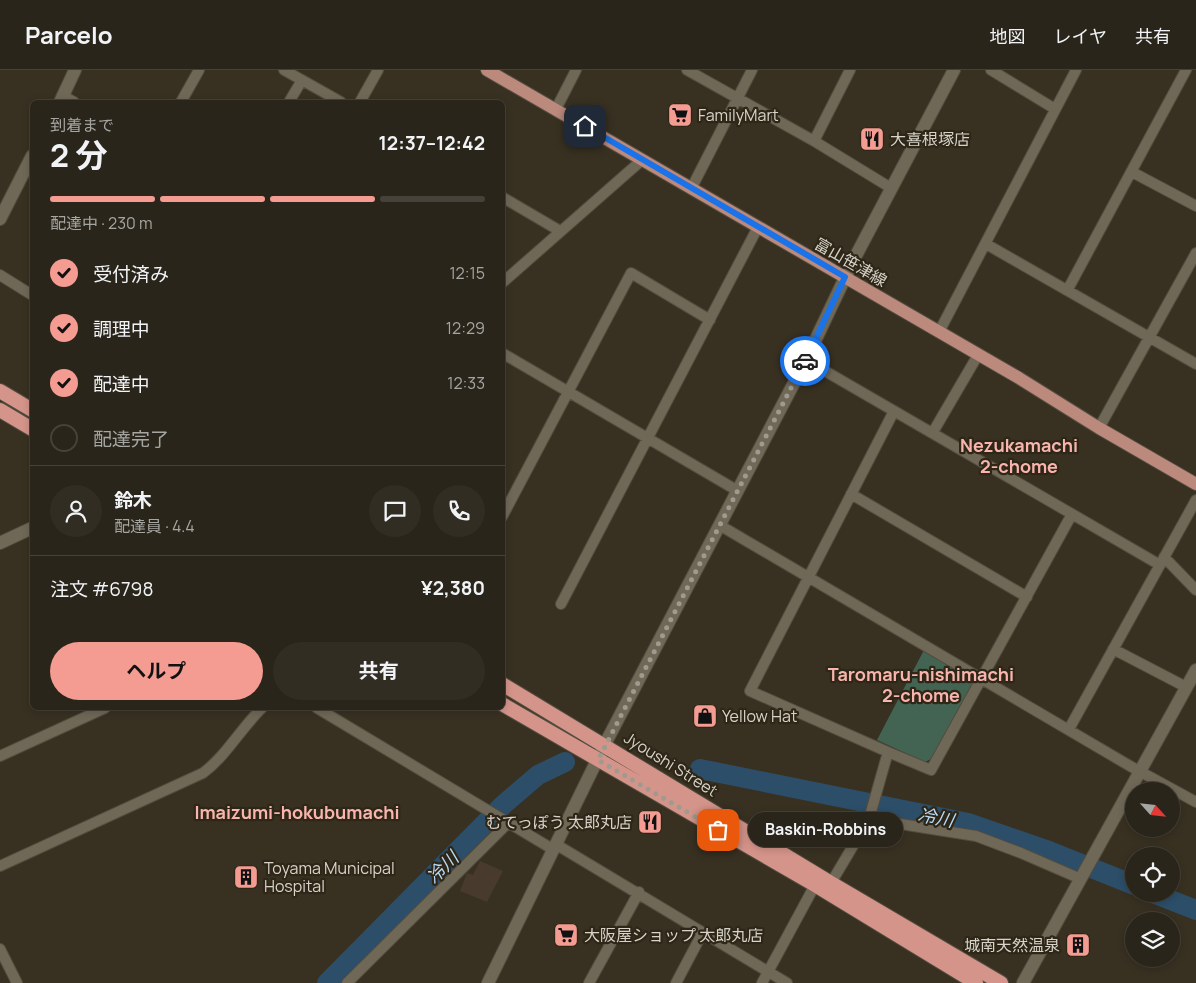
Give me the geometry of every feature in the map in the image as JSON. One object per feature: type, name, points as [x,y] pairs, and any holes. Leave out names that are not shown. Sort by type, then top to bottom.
[{"type":"highway","points":[[0,391],[30,409]]},
{"type":"highway","points":[[0,410],[30,428]]},
{"type":"highway","name":"Jyoushi Street","points":[[505,686],[605,744],[831,884],[1001,983]]},
{"type":"highway","name":"Jyoushi Street","points":[[505,706],[814,885],[976,983]]},
{"type":"main road","name":"富山笹津線","points":[[487,70],[845,277],[1196,484]]},
{"type":"street","points":[[66,100],[75,70]]},
{"type":"street","points":[[182,100],[199,70]]},
{"type":"street","points":[[284,70],[337,100]]},
{"type":"street","points":[[361,100],[378,70]]},
{"type":"street","points":[[556,109],[576,70]]},
{"type":"street","points":[[687,70],[814,141],[890,188]]},
{"type":"street","points":[[691,189],[752,70]]},
{"type":"street","points":[[814,141],[850,70]]},
{"type":"street","points":[[488,983],[605,744],[721,526],[806,360],[890,188],[954,70]]},
{"type":"street","points":[[992,70],[1055,109]]},
{"type":"street","points":[[939,332],[1076,70]]},
{"type":"street","points":[[1068,289],[1186,70]]},
{"type":"street","points":[[290,100],[302,80]]},
{"type":"street","points":[[0,218],[30,160]]},
{"type":"street","points":[[505,280],[642,160]]},
{"type":"street","points":[[1132,172],[1196,206]]},
{"type":"street","points":[[505,199],[560,231]]},
{"type":"street","points":[[561,604],[758,227]]},
{"type":"street","points":[[986,244],[1068,289],[1196,364]]},
{"type":"street","points":[[1099,428],[1196,253]]},
{"type":"street","points":[[505,511],[630,273],[710,320]]},
{"type":"street","points":[[0,275],[30,294]]},
{"type":"street","points":[[505,355],[738,492]]},
{"type":"street","points":[[933,432],[978,355]]},
{"type":"street","points":[[806,360],[1072,514],[1162,561],[1196,590]]},
{"type":"street","points":[[894,411],[750,691],[931,770],[1072,514]]},
{"type":"street","points":[[851,494],[1027,597]]},
{"type":"street","points":[[1069,729],[1196,500]]},
{"type":"street","points":[[721,526],[807,578],[1196,802]]},
{"type":"street","points":[[0,543],[30,529]]},
{"type":"street","points":[[1113,649],[1186,688]]},
{"type":"street","points":[[1023,983],[1196,670]]},
{"type":"street","points":[[0,756],[101,710]]},
{"type":"street","points":[[0,866],[203,773],[214,765],[245,724],[260,710]]},
{"type":"street","points":[[320,710],[508,823],[639,892],[787,983]]},
{"type":"street","points":[[831,884],[869,819],[888,752]]},
{"type":"street","points":[[869,819],[976,836],[1082,875]]},
{"type":"street","points":[[347,983],[508,823]]},
{"type":"street","points":[[762,983],[814,885]]},
{"type":"street","points":[[589,983],[639,892]]},
{"type":"street","points":[[676,983],[703,932]]},
{"type":"street","points":[[0,949],[17,983]]},
{"type":"shaded area","points":[[480,861],[503,871],[487,902],[460,891],[467,873],[473,875]]},
{"type":"green space","points":[[924,650],[971,678],[972,684],[931,759],[925,762],[877,740]]},
{"type":"waterway","name":"冷川","points":[[327,983],[503,805],[538,775],[565,762]]},
{"type":"waterway","name":"冷川","points":[[700,769],[968,823],[1049,851],[1125,881]]},
{"type":"waterway","name":"冷川","points":[[1176,902],[1196,910]]},
{"type":"way so far","points":[[718,830],[598,760],[805,361]]},
{"type":"place","name":"FamilyMart","points":[[680,115]]},
{"type":"place","name":"大喜根塚店","points":[[872,139]]},
{"type":"place","name":"Yellow Hat","points":[[705,716]]},
{"type":"place","name":"むてっぽう 太郎丸店","points":[[650,822]]},
{"type":"place","name":"Baskin-Robbins","points":[[718,830]]},
{"type":"place","name":"Toyama Municipal Hospital","points":[[246,877]]},
{"type":"place","name":"大阪屋ショップ 太郎丸店","points":[[566,935]]},
{"type":"place","name":"城南天然温泉","points":[[1078,945]]},
{"type":"district","name":"Nezukamachi 2-chome","points":[[1019,455]]},
{"type":"district","name":"Taromaru-nishimachi 2-chome","points":[[921,684]]},
{"type":"district","name":"Imaizumi-hokubumachi","points":[[297,812]]},
{"type":"route","points":[[585,126],[845,277],[805,361]]}]
